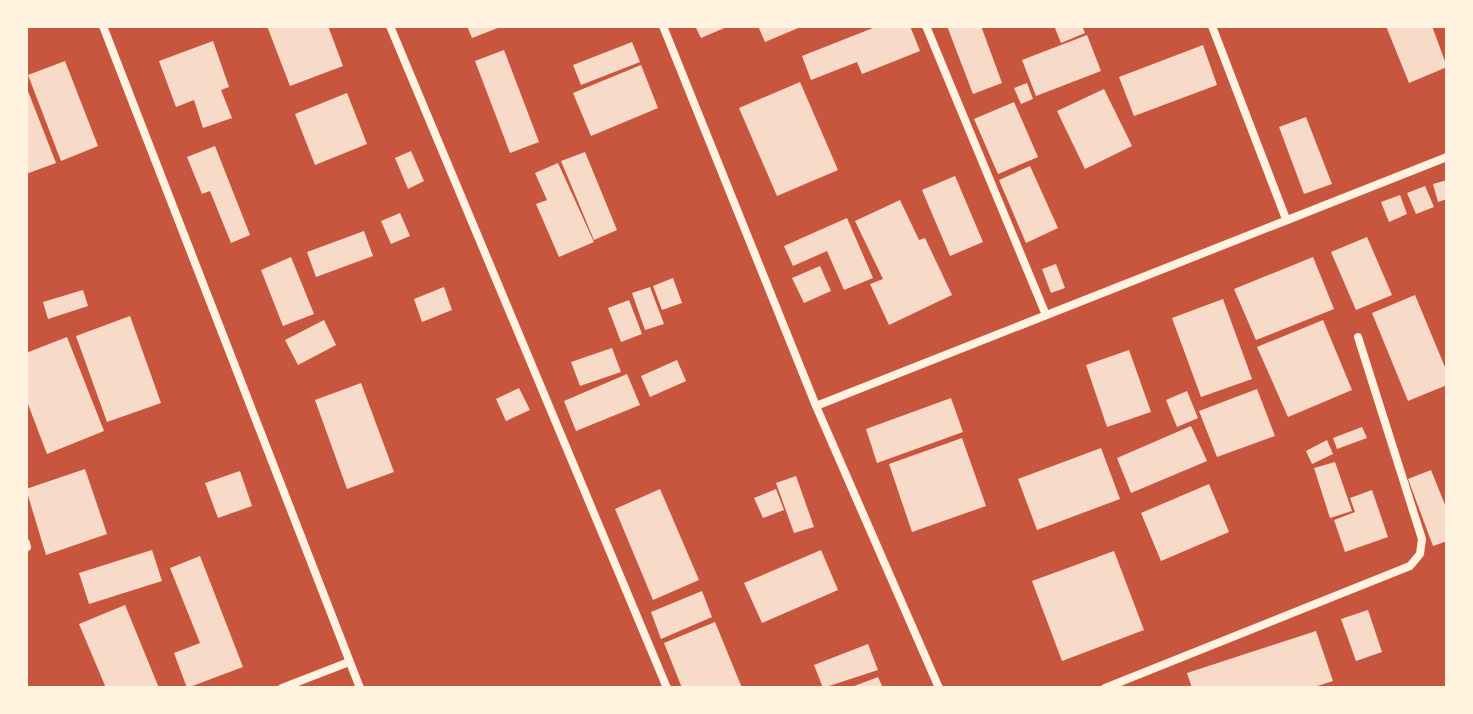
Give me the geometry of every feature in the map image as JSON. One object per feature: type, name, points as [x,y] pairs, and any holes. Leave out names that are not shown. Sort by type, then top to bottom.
[{"type":"street","points":[[103,26],[360,688]]},
{"type":"street","points":[[390,26],[667,688]]},
{"type":"street","points":[[663,26],[816,406],[939,688]]},
{"type":"street","points":[[926,26],[1046,315]]},
{"type":"street","points":[[1212,26],[1286,219]]},
{"type":"street","points":[[816,406],[1447,157]]},
{"type":"street","points":[[1105,688],[1410,566],[1420,554],[1422,539],[1358,337]]},
{"type":"street","points":[[282,688],[349,662]]},
{"type":"building","points":[[267,26],[328,26],[343,66],[290,86]]},
{"type":"building","points":[[467,26],[503,26],[472,38]]},
{"type":"building","points":[[695,26],[729,26],[701,38]]},
{"type":"building","points":[[758,26],[803,26],[765,42]]},
{"type":"building","points":[[878,26],[910,26],[920,51],[862,74],[857,62],[811,80],[802,56]]},
{"type":"building","points":[[947,26],[981,26],[1002,83],[973,94]]},
{"type":"building","points":[[1082,26],[1085,33],[1061,43],[1055,28]]},
{"type":"building","points":[[1386,26],[1432,26],[1447,67],[1409,83]]},
{"type":"building","points":[[1087,35],[1101,71],[1036,96],[1022,60]]},
{"type":"building","points":[[213,41],[229,87],[221,90],[232,118],[203,128],[194,100],[176,107],[159,61]]},
{"type":"building","points":[[632,42],[640,62],[581,85],[573,65]]},
{"type":"building","points":[[1203,45],[1217,85],[1134,116],[1119,77]]},
{"type":"building","points":[[504,50],[539,142],[510,153],[475,61]]},
{"type":"building","points":[[65,61],[98,146],[61,161],[28,75]]},
{"type":"building","points":[[641,65],[658,108],[591,136],[573,93]]},
{"type":"building","points":[[800,82],[838,170],[777,196],[739,108]]},
{"type":"building","points":[[1027,83],[1033,99],[1021,104],[1014,88]]},
{"type":"building","points":[[26,86],[56,163],[26,174]]},
{"type":"building","points":[[1104,89],[1132,146],[1085,169],[1057,111]]},
{"type":"building","points":[[347,93],[367,144],[315,165],[295,114]]},
{"type":"building","points":[[1014,102],[1038,157],[998,174],[974,119]]},
{"type":"building","points":[[1306,117],[1332,184],[1304,194],[1279,127]]},
{"type":"building","points":[[215,146],[250,235],[231,243],[210,191],[202,194],[187,157]]},
{"type":"building","points":[[411,151],[424,181],[408,189],[395,158]]},
{"type":"building","points":[[585,152],[617,230],[594,240],[561,161]]},
{"type":"building","points":[[558,163],[594,242],[559,257],[536,204],[547,200],[535,173]]},
{"type":"building","points":[[1030,166],[1058,228],[1026,243],[999,180]]},
{"type":"building","points":[[955,176],[983,242],[950,256],[922,190]]},
{"type":"building","points":[[1447,180],[1447,199],[1438,202],[1433,184]]},
{"type":"building","points":[[1425,186],[1434,207],[1416,214],[1407,193]]},
{"type":"building","points":[[1400,195],[1407,214],[1389,222],[1381,202]]},
{"type":"building","points":[[900,200],[919,240],[925,238],[952,295],[889,325],[870,284],[883,279],[855,221]]},
{"type":"building","points":[[400,213],[410,236],[391,244],[381,221]]},
{"type":"building","points":[[847,218],[873,278],[844,290],[827,251],[793,266],[784,246]]},
{"type":"building","points":[[364,231],[373,256],[316,277],[307,252]]},
{"type":"building","points":[[1367,237],[1392,295],[1356,310],[1331,252]]},
{"type":"building","points":[[291,257],[314,314],[283,326],[261,270]]},
{"type":"building","points":[[1313,257],[1334,309],[1256,340],[1234,289]]},
{"type":"building","points":[[1056,264],[1065,288],[1051,293],[1042,269]]},
{"type":"building","points":[[820,266],[831,291],[804,303],[792,278]]},
{"type":"building","points":[[673,278],[682,303],[662,310],[653,286]]},
{"type":"building","points":[[444,287],[452,310],[422,322],[414,299]]},
{"type":"building","points":[[650,287],[664,324],[645,330],[632,293]]},
{"type":"building","points":[[83,290],[88,306],[48,319],[43,302]]},
{"type":"building","points":[[1415,295],[1447,372],[1447,385],[1408,401],[1372,313]]},
{"type":"building","points":[[1223,299],[1252,379],[1201,397],[1172,318]]},
{"type":"building","points":[[629,300],[642,334],[621,342],[608,308]]},
{"type":"building","points":[[130,316],[161,403],[107,422],[76,336]]},
{"type":"building","points":[[324,320],[336,345],[298,365],[285,340]]},
{"type":"building","points":[[1323,320],[1352,390],[1288,417],[1257,347]]},
{"type":"building","points":[[67,337],[104,431],[47,454],[26,399],[26,353]]},
{"type":"building","points":[[612,348],[621,372],[580,386],[571,362]]},
{"type":"building","points":[[1129,350],[1151,412],[1107,427],[1086,365]]},
{"type":"building","points":[[677,360],[686,381],[650,397],[641,376]]},
{"type":"building","points":[[627,374],[640,405],[576,431],[564,401]]},
{"type":"building","points":[[361,383],[394,472],[347,489],[315,400]]},
{"type":"building","points":[[519,388],[530,410],[506,421],[496,399]]},
{"type":"building","points":[[1257,389],[1275,436],[1217,457],[1199,411]]},
{"type":"building","points":[[1187,391],[1198,418],[1177,427],[1166,400]]},
{"type":"building","points":[[951,398],[963,432],[877,463],[866,429]]},
{"type":"building","points":[[1191,426],[1207,461],[1131,493],[1117,458]]},
{"type":"building","points":[[1362,427],[1367,438],[1337,449],[1333,438]]},
{"type":"building","points":[[962,438],[986,506],[912,532],[889,464]]},
{"type":"building","points":[[1327,440],[1333,454],[1312,464],[1306,451]]},
{"type":"building","points":[[1101,448],[1120,499],[1037,530],[1018,479]]},
{"type":"building","points":[[1335,462],[1352,511],[1330,518],[1314,468]]},
{"type":"building","points":[[85,469],[107,534],[46,555],[26,489]]},
{"type":"building","points":[[1431,470],[1447,510],[1447,541],[1433,546],[1408,479]]},
{"type":"building","points":[[240,471],[252,506],[218,518],[205,483]]},
{"type":"building","points":[[796,476],[814,527],[794,533],[776,483]]},
{"type":"building","points":[[1209,484],[1229,532],[1161,561],[1141,513]]},
{"type":"building","points":[[660,489],[699,580],[653,600],[615,509]]},
{"type":"building","points":[[776,489],[784,510],[763,518],[754,498]]},
{"type":"building","points":[[1372,490],[1388,537],[1345,552],[1334,520],[1355,512],[1350,498]]},
{"type":"building","points":[[152,550],[162,581],[89,604],[79,573]]},
{"type":"building","points":[[821,550],[838,590],[762,623],[744,583]]},
{"type":"building","points":[[1114,551],[1144,630],[1062,661],[1032,581]]},
{"type":"building","points":[[200,556],[243,667],[187,688],[174,653],[200,643],[170,568]]},
{"type":"building","points":[[702,591],[712,617],[661,639],[651,612]]},
{"type":"building","points":[[125,605],[159,688],[106,688],[79,624]]},
{"type":"building","points":[[1368,610],[1382,652],[1356,661],[1341,619]]},
{"type":"building","points":[[715,622],[742,688],[682,688],[664,643]]},
{"type":"building","points":[[1316,631],[1333,681],[1311,688],[1192,688],[1187,673]]},
{"type":"building","points":[[868,644],[878,670],[823,688],[814,665]]},
{"type":"building","points":[[878,677],[883,688],[849,688]]}]
